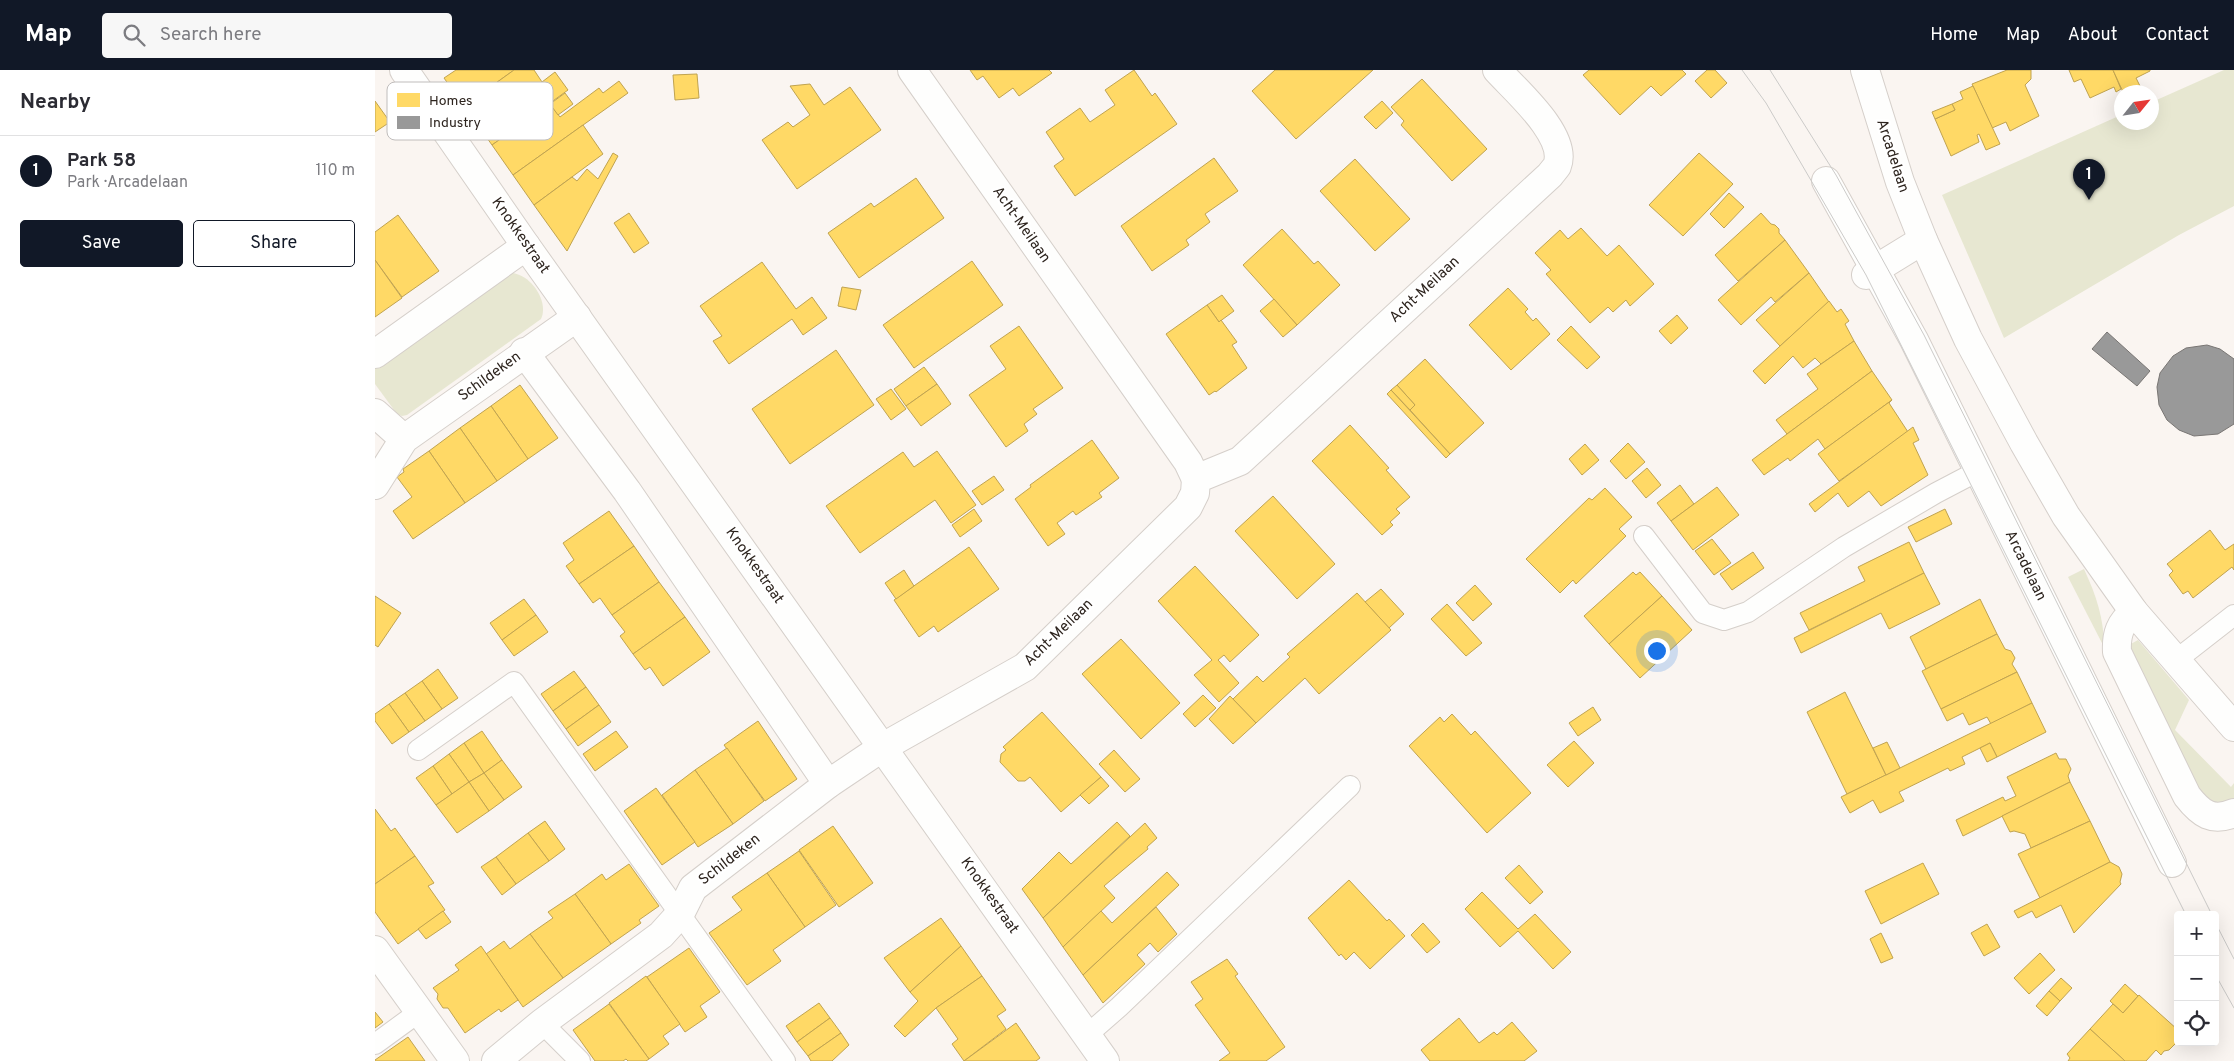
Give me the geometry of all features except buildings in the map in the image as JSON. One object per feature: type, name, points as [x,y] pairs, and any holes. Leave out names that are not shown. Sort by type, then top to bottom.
[{"type":"street","name":"Acht-Meilaan","points":[[883,747],[1025,667],[1188,507],[1195,493],[1196,479],[1188,462],[912,70]]},
{"type":"street","name":"Acht-Meilaan","points":[[1196,479],[1240,461],[1550,175],[1557,165],[1557,146],[1548,126],[1497,70]]},
{"type":"street","name":"Arcadelaan","points":[[1869,71],[1899,182],[1923,240],[1968,339],[2024,443],[2066,516],[2134,612],[2234,727]]},
{"type":"street","name":"Knokkestraat","points":[[457,140],[526,246],[1105,1061]]},
{"type":"street","name":"Arcadelaan","points":[[1826,181],[1871,272],[1978,472],[2172,863]]},
{"type":"street","points":[[1871,272],[1923,240]]},
{"type":"street","points":[[375,354],[526,246]]},
{"type":"street","name":"Schildeken","points":[[375,485],[404,439],[524,352],[577,317]]},
{"type":"street","points":[[524,352],[627,491],[828,784]]},
{"type":"street","points":[[375,413],[404,439]]},
{"type":"street","points":[[2134,612],[2122,622],[2117,640],[2117,652],[2187,796],[2197,809],[2208,816],[2221,818],[2234,813]]},
{"type":"street","name":"Schildeken","points":[[496,1061],[542,1023],[661,935],[681,914],[693,888],[828,784],[883,747]]},
{"type":"street","points":[[375,950],[455,1061]]},
{"type":"lane","points":[[1644,536],[1703,613],[1724,620],[1748,612],[1844,548],[1935,493],[1978,472]]},
{"type":"lane","points":[[2175,661],[2234,615]]},
{"type":"lane","points":[[418,750],[514,682],[785,1061]]},
{"type":"lane","points":[[1087,1035],[1119,1007],[1350,786]]},
{"type":"lane","points":[[375,1044],[419,1012]]},
{"type":"lane","points":[[542,1023],[580,1061]]},
{"type":"green space","points":[[2224,70],[2234,70],[2234,206],[2179,235],[2004,338],[1942,195],[2114,118],[2114,130],[2159,130],[2159,99]]},
{"type":"green space","points":[[513,273],[527,279],[537,291],[543,305],[541,319],[407,415],[397,414],[375,384],[375,367],[507,274]]},
{"type":"green space","points":[[2084,569],[2099,607],[2103,626],[2104,647],[2068,577]]},
{"type":"green space","points":[[2138,640],[2189,700],[2175,730],[2231,787],[2234,783],[2234,802],[2220,804],[2203,798],[2129,645]]},
{"type":"tram line","points":[[1742,70],[1766,103],[1866,275],[2184,911]]},
{"type":"tram line","points":[[1770,70],[1836,175],[1924,335],[2210,911]]},
{"type":"tram line","points":[[2219,930],[2234,959]]},
{"type":"tram line","points":[[2219,981],[2234,1008]]},
{"type":"place","name":"Park 58","points":[[2089,200]]}]
